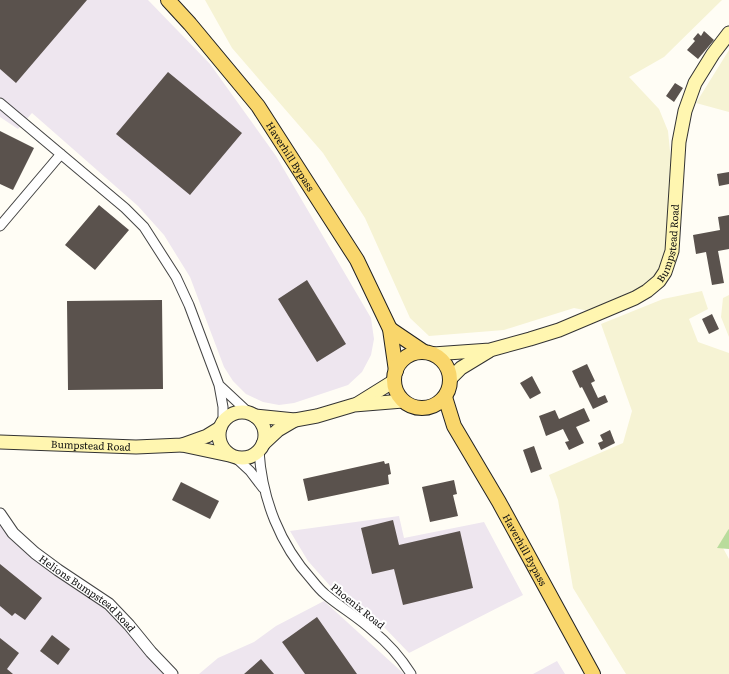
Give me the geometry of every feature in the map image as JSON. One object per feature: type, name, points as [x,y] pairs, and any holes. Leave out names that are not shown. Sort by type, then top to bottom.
[{"type":"main road","name":"Haverhill Bypass","points":[[168,0],[190,24],[258,106],[357,260],[390,330],[395,376]]},
{"type":"main road","name":"Bumpstead Road","points":[[428,353],[490,350],[559,330],[635,298],[647,291],[662,276],[665,272],[672,251],[680,142],[685,111],[695,83],[729,33]]},
{"type":"main road","points":[[390,330],[443,361],[448,369],[450,379],[449,388],[445,397],[431,407],[421,408],[412,406],[403,401],[396,390],[395,376],[400,363],[405,358],[414,353],[428,353]]},
{"type":"main road","name":"Bumpstead Road","points":[[450,379],[461,368],[490,350]]},
{"type":"main road","points":[[354,406],[395,376]]},
{"type":"main road","name":"Haverhill Bypass","points":[[445,397],[454,426],[499,502],[593,674]]},
{"type":"main road","points":[[295,420],[278,430],[252,456],[245,458],[233,456],[223,449],[219,442],[218,434],[221,424],[228,416],[234,413],[241,412],[295,420],[354,406],[403,401]]},
{"type":"main road","name":"Haverhill Bypass","points":[[431,407],[454,426]]},
{"type":"main road","points":[[252,414],[261,421],[264,428],[265,436],[261,448]]},
{"type":"main road","name":"Bumpstead Road","points":[[0,442],[136,447],[182,444],[207,436],[221,424]]},
{"type":"main road","name":"Bumpstead Road","points":[[182,444],[233,456]]},
{"type":"street","points":[[0,103],[125,208],[144,227],[176,277],[189,305],[219,385],[223,407],[221,424]]},
{"type":"street","points":[[0,226],[61,154]]},
{"type":"street","points":[[219,385],[252,414]]},
{"type":"street","name":"Phoenix Road","points":[[261,448],[264,489],[281,536],[299,566],[324,593],[374,631],[401,658],[411,674]]},
{"type":"street","name":"Phoenix Road","points":[[233,456],[250,470],[264,489]]},
{"type":"street","name":"Helions Bumpstead Road","points":[[0,514],[13,533],[35,554],[109,604],[172,674]]},
{"type":"shaded area","points":[[0,0],[148,0],[210,64],[276,156],[371,318],[374,339],[371,355],[362,372],[348,385],[294,403],[279,405],[263,402],[246,394],[233,381],[224,367],[190,277],[164,235],[138,206],[32,113],[18,129],[0,117]]},
{"type":"shaded area","points":[[205,0],[722,0],[664,57],[629,77],[659,109],[668,131],[673,181],[668,256],[662,270],[645,288],[589,311],[574,308],[504,330],[429,336],[410,318],[365,218],[323,153],[232,48]]},
{"type":"shaded area","points":[[729,50],[729,112],[696,103]]},
{"type":"shaded area","points":[[702,291],[708,309],[689,319],[698,342],[729,353],[729,540],[723,548],[729,559],[729,674],[626,674],[573,588],[558,500],[549,475],[623,443],[632,411],[601,324],[663,299]]},
{"type":"shaded area","points":[[729,295],[729,337],[721,317],[723,298]]},
{"type":"shaded area","points":[[399,516],[404,538],[484,522],[523,595],[409,653],[382,625],[332,588],[308,561],[290,531]]},
{"type":"shaded area","points":[[0,524],[109,604],[172,674],[0,674]]},
{"type":"shaded area","points":[[324,601],[404,674],[199,674],[218,658],[254,642],[276,626]]},
{"type":"shaded area","points":[[557,661],[565,674],[533,674]]},
{"type":"green space","points":[[729,529],[729,549],[717,548],[728,530]]},
{"type":"building","points":[[0,0],[87,0],[16,83],[0,69]]},
{"type":"building","points":[[704,31],[714,40],[698,59],[687,50],[695,41],[693,39],[698,33],[701,36]]},
{"type":"building","points":[[168,72],[242,133],[190,195],[116,134]]},
{"type":"building","points":[[675,83],[683,88],[674,102],[666,96]]},
{"type":"building","points":[[0,131],[34,148],[13,190],[0,184]]},
{"type":"building","points":[[729,172],[729,184],[719,186],[717,174]]},
{"type":"building","points":[[99,205],[129,230],[95,270],[65,245]]},
{"type":"building","points":[[729,215],[729,249],[718,251],[724,283],[712,285],[706,252],[696,254],[693,235],[720,230],[718,217]]},
{"type":"building","points":[[307,280],[346,344],[317,362],[278,299]]},
{"type":"building","points":[[162,300],[163,389],[68,390],[67,301]]},
{"type":"building","points":[[712,314],[719,329],[709,334],[702,319]]},
{"type":"building","points":[[587,364],[595,381],[591,383],[598,398],[605,395],[608,402],[593,409],[582,387],[580,388],[572,371]]},
{"type":"building","points":[[532,376],[541,393],[530,399],[520,383]]},
{"type":"building","points":[[584,408],[590,421],[576,427],[584,443],[569,450],[565,442],[569,441],[563,429],[546,436],[539,416],[555,410],[559,419]]},
{"type":"building","points":[[610,430],[615,443],[601,450],[598,443],[603,441],[600,435]]},
{"type":"building","points":[[534,446],[542,469],[531,473],[523,450]]},
{"type":"building","points":[[384,461],[385,464],[389,463],[391,474],[388,475],[389,484],[308,501],[303,479]]},
{"type":"building","points":[[454,480],[457,494],[453,495],[458,516],[430,522],[422,487]]},
{"type":"building","points":[[181,482],[219,501],[210,519],[172,500]]},
{"type":"building","points":[[393,520],[399,545],[460,531],[473,588],[403,605],[394,569],[372,574],[361,528]]},
{"type":"building","points":[[0,564],[42,598],[25,620],[15,613],[12,616],[0,606]]},
{"type":"building","points":[[317,617],[357,674],[305,674],[282,642]]},
{"type":"building","points":[[52,635],[70,649],[58,665],[40,651]]},
{"type":"building","points":[[0,638],[19,653],[7,669],[13,674],[0,674]]},
{"type":"building","points":[[261,659],[274,674],[244,674]]}]
